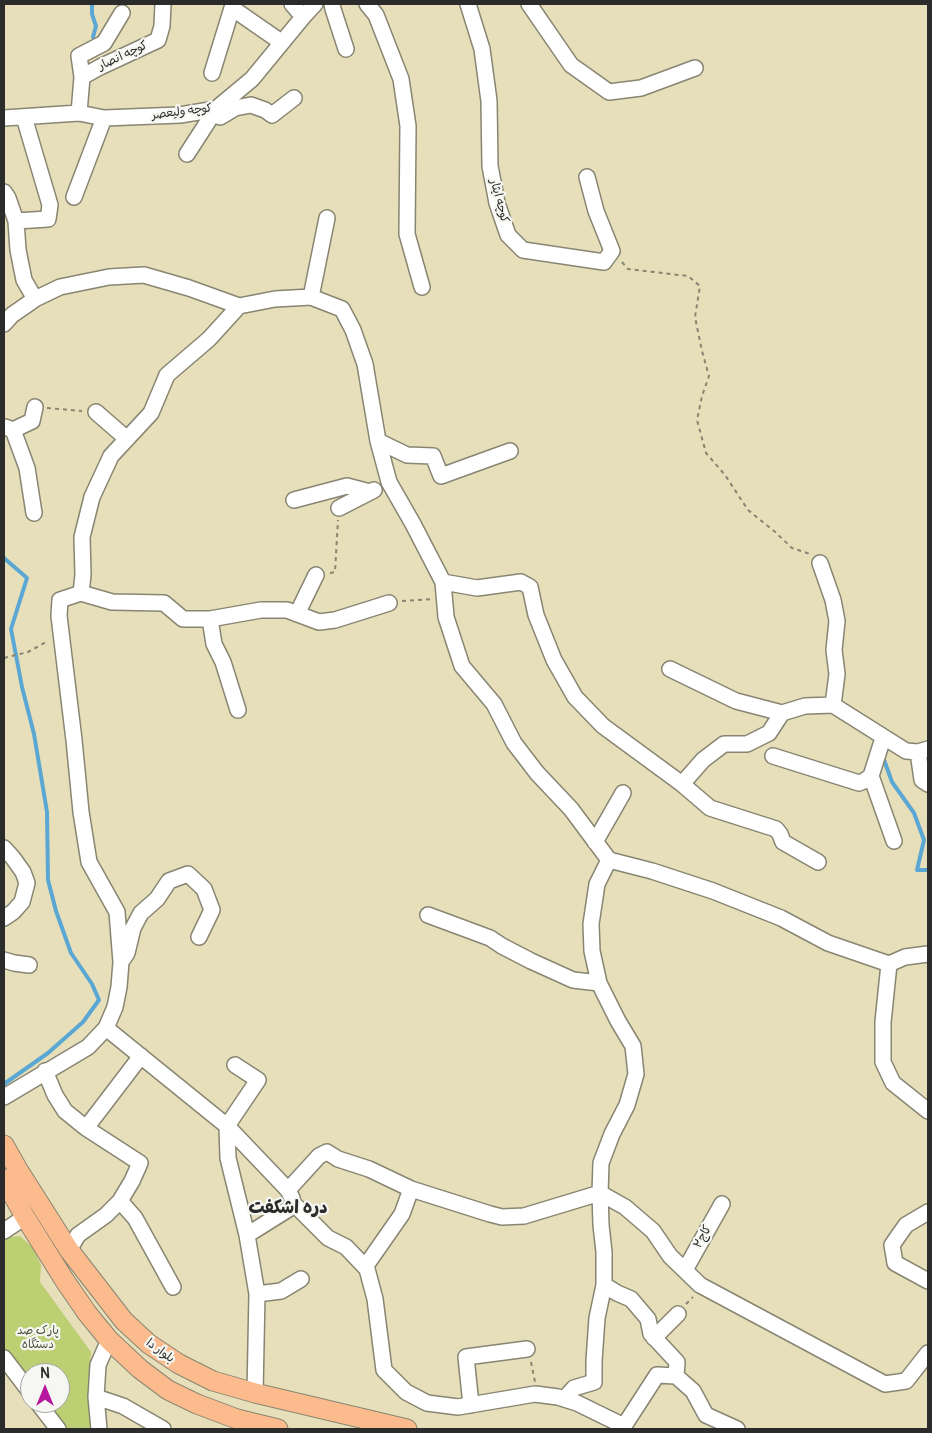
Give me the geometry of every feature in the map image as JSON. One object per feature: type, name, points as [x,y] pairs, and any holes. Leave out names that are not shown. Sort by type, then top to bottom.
[{"type":"main road","name":"بلوار دا","points":[[4,1144],[8,1170],[25,1218],[65,1281],[109,1340],[140,1369],[168,1390],[197,1404],[237,1419],[278,1429]]},
{"type":"main road","name":"بلوار دا","points":[[8,1170],[124,1321],[149,1344],[179,1364],[214,1381],[255,1393],[407,1429]]},
{"type":"street","name":"کوچه انصار","points":[[82,77],[158,40],[162,26],[163,4]]},
{"type":"street","points":[[292,4],[303,17]]},
{"type":"street","name":"کوچه ولیعصر","points":[[4,118],[79,113],[104,118],[180,115],[216,109],[252,79],[281,42],[315,4]]},
{"type":"street","points":[[332,4],[346,49]]},
{"type":"street","points":[[367,4],[376,15],[401,79],[408,126],[409,191],[407,234],[422,287]]},
{"type":"street","name":"کوچه ایثار","points":[[468,4],[482,49],[489,101],[490,166],[497,203],[508,235],[523,250],[568,258],[604,262],[612,251]]},
{"type":"street","points":[[530,4],[571,65],[609,92],[641,88],[695,68]]},
{"type":"street","points":[[212,73],[232,8],[281,42]]},
{"type":"street","name":"کوچه انصار","points":[[79,113],[82,77],[79,56],[104,43],[122,13]]},
{"type":"street","points":[[216,109],[220,117],[235,108],[251,105],[265,110],[272,115],[294,98]]},
{"type":"street","points":[[187,154],[216,109]]},
{"type":"street","points":[[16,221],[48,219],[50,205],[24,117]]},
{"type":"street","points":[[74,197],[104,118]]},
{"type":"street","points":[[587,178],[596,211],[612,251]]},
{"type":"street","points":[[4,192],[16,221],[18,250],[24,280],[34,299]]},
{"type":"street","points":[[311,297],[327,218]]},
{"type":"street","points":[[4,324],[12,315],[34,299],[60,286],[109,277],[144,275],[189,288],[239,306],[275,299],[311,297],[342,309],[354,330],[365,364],[378,442],[389,482],[443,582],[446,617],[462,666],[494,704],[514,743],[536,773],[571,809],[609,860],[652,871],[713,891],[781,918],[828,943],[889,964],[905,957],[928,954]]},
{"type":"street","points":[[80,592],[83,575],[82,537],[92,497],[111,456],[151,413],[167,374],[209,339],[239,306]]},
{"type":"street","points":[[34,513],[27,468],[8,428],[32,421],[35,407]]},
{"type":"street","points":[[96,412],[127,439]]},
{"type":"street","points":[[378,442],[407,455],[433,456],[441,476],[510,451]]},
{"type":"street","points":[[339,508],[389,482]]},
{"type":"street","points":[[294,500],[347,486],[370,492]]},
{"type":"street","points":[[820,563],[833,600],[837,621],[834,650],[837,674],[833,706]]},
{"type":"street","points":[[297,614],[316,575]]},
{"type":"street","points":[[443,582],[477,588],[521,582],[530,587],[536,615],[554,660],[575,697],[603,726],[682,784],[710,808],[776,829],[783,842],[818,862]]},
{"type":"street","points":[[4,1096],[88,1047],[106,1028],[115,1007],[122,962],[116,912],[89,862],[81,812],[59,616],[60,600],[80,592],[112,602],[164,603],[183,619],[210,619],[261,610],[287,610],[318,622],[335,620],[389,603]]},
{"type":"street","points":[[210,619],[214,644],[223,662],[238,710]]},
{"type":"street","points":[[670,669],[736,701],[782,713],[805,706],[833,706],[906,751],[923,751],[922,780],[928,784]]},
{"type":"street","points":[[682,784],[702,760],[724,744],[747,744],[768,733],[782,713]]},
{"type":"street","points":[[773,756],[858,783],[871,776],[883,738]]},
{"type":"street","points":[[871,776],[894,841]]},
{"type":"street","points":[[594,842],[623,793]]},
{"type":"street","points":[[4,848],[24,872],[27,883],[22,902],[4,918]]},
{"type":"street","points":[[564,1399],[574,1388],[594,1382],[597,1318],[604,1285],[600,1193],[601,1163],[612,1134],[627,1104],[636,1074],[633,1046],[598,983],[592,951],[591,924],[597,884],[609,860]]},
{"type":"street","points":[[122,962],[127,953],[133,928],[141,913],[157,900],[169,880],[188,874],[204,889],[212,910],[199,937]]},
{"type":"street","points":[[428,915],[490,938],[531,961],[573,980],[598,983]]},
{"type":"street","points":[[4,960],[29,965]]},
{"type":"street","points":[[889,964],[883,1022],[883,1062],[893,1083],[928,1111]]},
{"type":"street","points":[[106,1028],[227,1126],[288,1190],[295,1204],[328,1238],[346,1248],[365,1267],[375,1299],[384,1370],[406,1392],[427,1403],[458,1407],[535,1394],[577,1403],[623,1428],[657,1376],[676,1376],[693,1391],[706,1415],[737,1429]]},
{"type":"street","points":[[86,1128],[141,1056]]},
{"type":"street","points":[[235,1065],[258,1080],[227,1126],[228,1158],[247,1235],[257,1294],[255,1393]]},
{"type":"street","points":[[45,1071],[55,1095],[65,1110],[86,1128],[140,1163],[120,1201],[106,1215],[78,1236],[69,1250]]},
{"type":"street","points":[[288,1190],[319,1156],[327,1152],[338,1159],[369,1169],[411,1189],[502,1217],[524,1216],[600,1193],[625,1207],[653,1231],[670,1256],[702,1286],[885,1384],[906,1381],[928,1353]]},
{"type":"street","points":[[365,1267],[402,1214],[411,1189]]},
{"type":"street","points":[[120,1201],[135,1218],[173,1287]]},
{"type":"street","points":[[247,1235],[295,1204]]},
{"type":"street","name":"کاج۲","points":[[685,1270],[722,1204]]},
{"type":"street","points":[[928,1212],[906,1225],[892,1245],[895,1263],[928,1281]]},
{"type":"street","points":[[4,1231],[25,1218]]},
{"type":"street","points":[[257,1294],[281,1291],[301,1279]]},
{"type":"street","points":[[604,1285],[631,1300],[648,1319],[651,1334],[676,1362],[676,1376]]},
{"type":"street","points":[[654,1338],[678,1314]]},
{"type":"street","points":[[99,1429],[96,1397],[98,1365],[109,1340]]},
{"type":"street","points":[[471,1405],[466,1357],[527,1349]]},
{"type":"street","points":[[4,1358],[20,1379]]},
{"type":"street","points":[[96,1397],[123,1406],[163,1429]]},
{"type":"street","points":[[46,1413],[58,1429]]},
{"type":"path","points":[[612,251],[628,269],[688,276],[700,286],[695,316],[709,376],[702,396],[698,420],[706,454],[725,475],[748,510],[792,548],[816,556],[820,563]]},
{"type":"path","points":[[35,407],[96,412]]},
{"type":"path","points":[[316,575],[335,572],[339,508]]},
{"type":"path","points":[[389,603],[406,600],[445,599]]},
{"type":"path","points":[[4,658],[28,652],[61,634]]},
{"type":"path","points":[[678,1314],[702,1286]]},
{"type":"path","points":[[527,1349],[535,1384],[535,1394]]},
{"type":"green space","name":"پارک صد دستگاه","points":[[20,1236],[33,1248],[41,1265],[40,1282],[91,1352],[88,1392],[92,1429],[63,1429],[51,1413],[70,1413],[70,1363],[20,1363],[20,1372],[4,1350],[4,1241],[10,1237]]},
{"type":"waterway","points":[[92,4],[92,14],[96,26],[93,37]]},
{"type":"waterway","points":[[4,558],[27,578],[11,629],[22,687],[34,734],[47,812],[48,880],[56,911],[71,953],[92,984],[99,1000],[83,1022],[48,1053],[4,1084]]},
{"type":"waterway","points":[[883,757],[892,782],[914,813],[924,840],[917,870],[928,870]]},
{"type":"district","name":"دره اشکفت","points":[[288,1208]]}]
